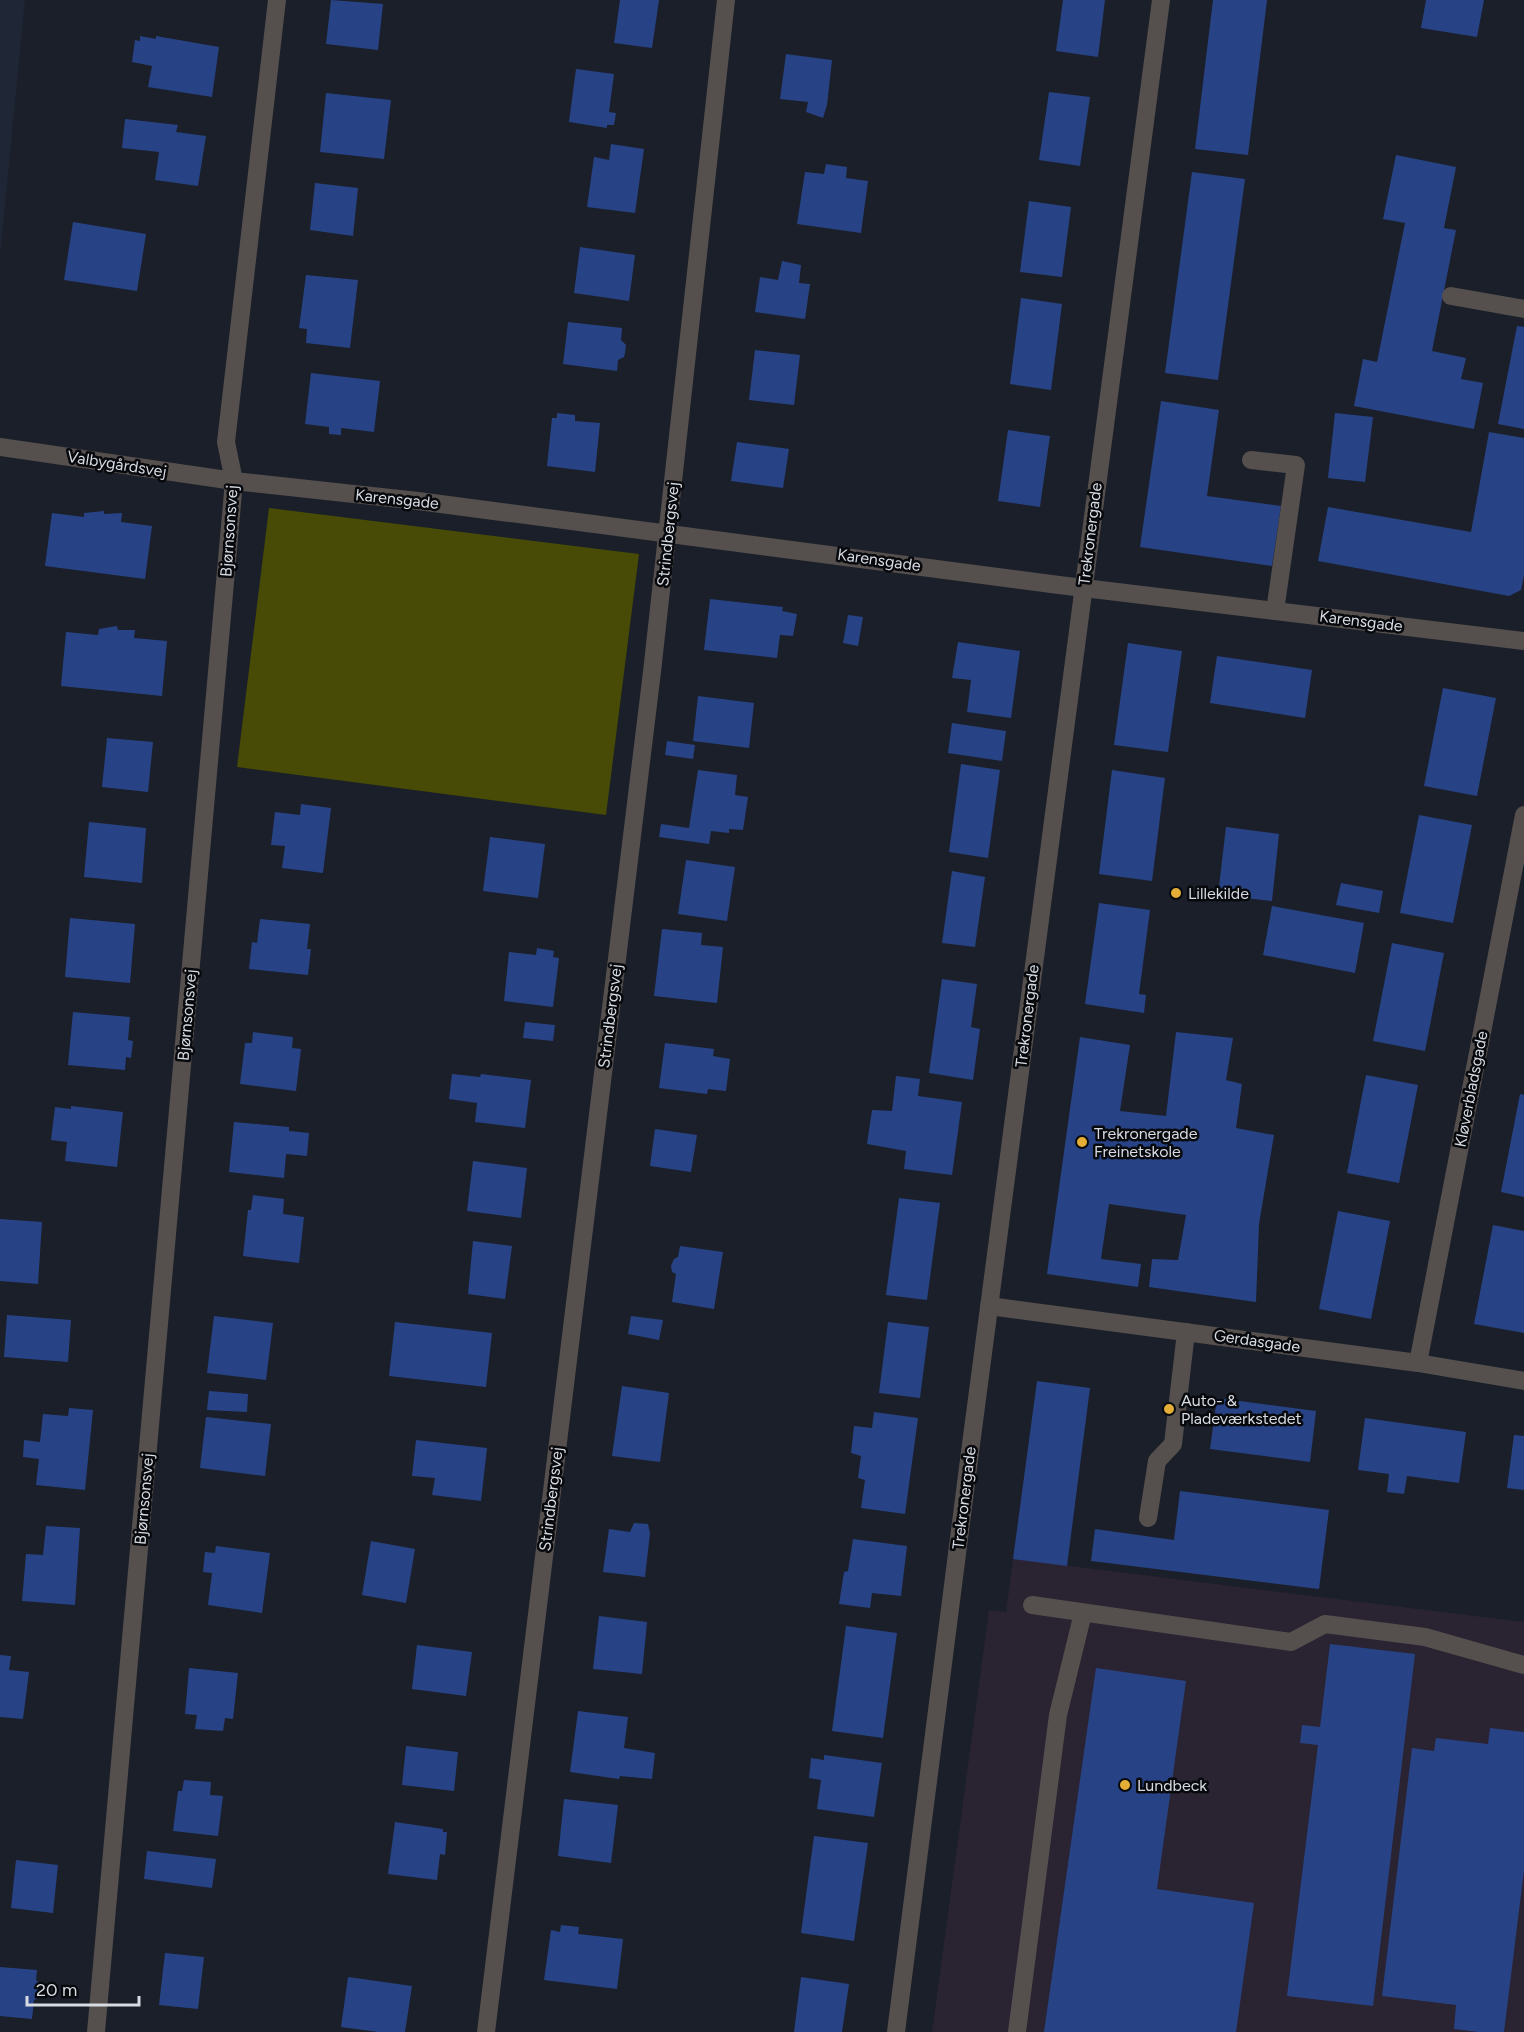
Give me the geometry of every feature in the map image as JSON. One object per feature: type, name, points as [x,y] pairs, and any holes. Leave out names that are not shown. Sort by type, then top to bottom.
[{"type":"street","name":"Bjørnsonsvej","points":[[96,2032],[234,481],[226,442],[277,0]]},
{"type":"street","name":"Strindbergsvej","points":[[486,2032],[668,532],[726,0]]},
{"type":"street","name":"Trekronergade","points":[[896,2032],[1161,0]]},
{"type":"street","points":[[1451,296],[1524,309]]},
{"type":"street","name":"Valbygårdsvej","points":[[0,447],[234,481]]},
{"type":"street","points":[[1251,460],[1296,465],[1275,611]]},
{"type":"street","name":"Karensgade","points":[[234,481],[668,532],[1083,587],[1524,641]]},
{"type":"street","name":"Kløverbladsgade","points":[[1418,1363],[1524,815]]},
{"type":"street","name":"Gerdasgade","points":[[989,1306],[1418,1363],[1524,1381]]},
{"type":"street","points":[[1148,1518],[1157,1461],[1173,1444],[1186,1332]]},
{"type":"street","points":[[1032,1605],[1291,1642],[1325,1624],[1425,1637],[1524,1665]]},
{"type":"street","points":[[1017,2032],[1058,1715],[1083,1612]]},
{"type":"shaded area","points":[[0,0],[25,0],[0,256]]},
{"type":"shaded area","points":[[269,508],[639,554],[606,815],[237,767]]},
{"type":"shaded area","points":[[1013,1559],[1524,1622],[1524,2032],[932,2032],[989,1610],[1006,1612]]},
{"type":"building","points":[[331,0],[383,4],[378,50],[326,44]]},
{"type":"building","points":[[620,0],[659,0],[652,48],[614,43]]},
{"type":"building","points":[[1063,0],[1105,0],[1098,57],[1056,51]]},
{"type":"building","points":[[1213,0],[1267,0],[1248,155],[1195,149]]},
{"type":"building","points":[[1426,0],[1484,0],[1477,37],[1421,28]]},
{"type":"building","points":[[140,36],[156,39],[156,36],[219,47],[212,97],[148,87],[152,66],[132,62],[135,40],[140,41]]},
{"type":"building","points":[[786,54],[832,60],[827,105],[823,118],[806,112],[808,102],[780,99]]},
{"type":"building","points":[[576,69],[614,74],[609,112],[616,113],[614,125],[607,125],[607,128],[569,122]]},
{"type":"building","points":[[1049,92],[1090,97],[1080,166],[1039,160]]},
{"type":"building","points":[[326,93],[391,100],[384,159],[320,152]]},
{"type":"building","points":[[125,119],[178,125],[176,132],[206,136],[198,186],[155,180],[159,152],[122,148]]},
{"type":"building","points":[[611,144],[644,149],[635,213],[587,207],[594,157],[609,160]]},
{"type":"building","points":[[1396,155],[1456,167],[1444,228],[1456,230],[1432,351],[1466,358],[1461,379],[1483,383],[1474,429],[1354,406],[1363,359],[1377,362],[1405,223],[1383,219]]},
{"type":"building","points":[[826,164],[847,167],[846,178],[868,181],[861,233],[797,224],[805,172],[824,174]]},
{"type":"building","points":[[1192,172],[1245,179],[1218,380],[1165,373]]},
{"type":"building","points":[[315,183],[358,188],[353,236],[310,230]]},
{"type":"building","points":[[1029,201],[1071,207],[1062,277],[1020,272]]},
{"type":"building","points":[[73,222],[146,234],[137,291],[64,280]]},
{"type":"building","points":[[580,247],[635,255],[629,301],[574,293]]},
{"type":"building","points":[[782,261],[801,265],[799,283],[810,284],[805,319],[755,312],[760,277],[778,280]]},
{"type":"building","points":[[306,275],[358,280],[350,348],[306,343],[307,329],[299,328]]},
{"type":"building","points":[[1021,298],[1062,304],[1051,390],[1010,384]]},
{"type":"building","points":[[568,322],[622,328],[621,340],[626,345],[624,357],[618,360],[617,371],[563,364]]},
{"type":"building","points":[[1517,326],[1524,327],[1524,429],[1498,424]]},
{"type":"building","points":[[755,350],[800,355],[794,405],[749,400]]},
{"type":"building","points":[[311,373],[380,381],[374,432],[341,428],[341,435],[329,434],[329,427],[305,424]]},
{"type":"building","points":[[1161,401],[1219,410],[1207,496],[1281,506],[1272,566],[1140,547]]},
{"type":"building","points":[[557,413],[575,415],[575,421],[600,423],[595,472],[547,466],[552,418],[557,418]]},
{"type":"building","points":[[1335,413],[1373,417],[1365,482],[1328,478]]},
{"type":"building","points":[[1008,430],[1050,436],[1040,507],[998,501]]},
{"type":"building","points":[[1489,432],[1524,438],[1524,575],[1521,590],[1509,596],[1318,561],[1328,507],[1471,532]]},
{"type":"building","points":[[737,442],[789,449],[783,488],[731,481]]},
{"type":"building","points":[[104,511],[104,514],[122,513],[121,522],[152,526],[145,579],[45,566],[52,513],[84,517],[84,513]]},
{"type":"building","points":[[710,599],[783,607],[782,611],[797,614],[793,636],[780,635],[777,658],[704,650]]},
{"type":"building","points":[[848,615],[863,617],[858,646],[843,643]]},
{"type":"building","points":[[117,626],[118,630],[135,630],[134,638],[167,641],[162,696],[61,686],[66,632],[98,635],[99,629]]},
{"type":"building","points":[[958,642],[1020,651],[1011,718],[967,712],[971,680],[952,678]]},
{"type":"building","points":[[1128,643],[1182,651],[1168,752],[1114,745]]},
{"type":"building","points":[[1217,656],[1312,670],[1305,718],[1210,703]]},
{"type":"building","points":[[1443,688],[1496,698],[1477,796],[1424,786]]},
{"type":"building","points":[[698,696],[754,703],[749,748],[693,741]]},
{"type":"building","points":[[952,723],[1006,731],[1002,761],[948,753]]},
{"type":"building","points":[[107,738],[153,742],[148,792],[102,787]]},
{"type":"building","points":[[667,741],[695,745],[693,759],[665,755]]},
{"type":"building","points":[[961,764],[1000,770],[988,858],[949,852]]},
{"type":"building","points":[[698,770],[737,775],[735,795],[748,797],[743,830],[729,829],[729,833],[711,831],[709,844],[659,837],[661,824],[689,828]]},
{"type":"building","points":[[1112,770],[1165,778],[1152,881],[1099,874]]},
{"type":"building","points":[[301,804],[331,808],[323,873],[282,868],[285,846],[271,845],[275,812],[300,815]]},
{"type":"building","points":[[1419,815],[1472,825],[1453,923],[1400,913]]},
{"type":"building","points":[[89,822],[146,828],[142,883],[84,877]]},
{"type":"building","points":[[1226,827],[1279,834],[1272,901],[1218,895]]},
{"type":"building","points":[[490,837],[545,844],[538,898],[483,891]]},
{"type":"building","points":[[686,860],[735,867],[727,921],[678,914]]},
{"type":"building","points":[[952,871],[985,877],[975,947],[942,943]]},
{"type":"building","points":[[1341,883],[1383,891],[1379,913],[1336,905]]},
{"type":"building","points":[[1099,903],[1150,910],[1139,994],[1146,995],[1144,1013],[1085,1004]]},
{"type":"building","points":[[1272,906],[1364,923],[1355,973],[1263,955]]},
{"type":"building","points":[[70,918],[135,924],[130,983],[65,977]]},
{"type":"building","points":[[260,919],[310,924],[307,949],[311,949],[308,975],[249,969],[252,942],[257,943]]},
{"type":"building","points":[[662,929],[702,933],[701,945],[723,947],[717,1003],[654,996]]},
{"type":"building","points":[[1392,943],[1444,953],[1425,1051],[1373,1041]]},
{"type":"building","points":[[537,948],[554,951],[553,957],[559,958],[553,1007],[504,1001],[509,952],[536,955]]},
{"type":"building","points":[[942,979],[977,984],[971,1027],[980,1029],[973,1080],[929,1073]]},
{"type":"building","points":[[73,1012],[130,1017],[128,1040],[133,1041],[131,1058],[126,1057],[125,1070],[68,1065]]},
{"type":"building","points":[[525,1022],[555,1025],[553,1041],[523,1038]]},
{"type":"building","points":[[253,1032],[293,1037],[292,1048],[301,1049],[296,1091],[240,1084],[245,1043],[252,1043]]},
{"type":"building","points":[[1176,1032],[1233,1038],[1226,1080],[1242,1084],[1236,1128],[1274,1135],[1259,1224],[1256,1302],[1149,1287],[1152,1259],[1178,1260],[1186,1215],[1109,1204],[1101,1259],[1141,1264],[1138,1287],[1047,1274],[1080,1037],[1130,1045],[1120,1111],[1166,1116]]},
{"type":"building","points":[[665,1043],[714,1049],[713,1056],[730,1059],[726,1091],[708,1089],[707,1094],[659,1088]]},
{"type":"building","points":[[452,1074],[480,1077],[481,1074],[531,1080],[525,1128],[475,1122],[477,1103],[449,1099]]},
{"type":"building","points":[[1366,1075],[1418,1085],[1399,1183],[1347,1173]]},
{"type":"building","points":[[896,1076],[920,1079],[918,1096],[962,1102],[952,1175],[904,1169],[906,1151],[867,1144],[872,1110],[892,1111]]},
{"type":"building","points":[[1520,1094],[1524,1095],[1524,1197],[1501,1192]]},
{"type":"building","points":[[71,1106],[123,1112],[117,1167],[65,1161],[67,1142],[51,1140],[55,1107],[71,1109]]},
{"type":"building","points":[[234,1122],[289,1127],[289,1131],[309,1133],[307,1156],[286,1154],[284,1178],[229,1172]]},
{"type":"building","points":[[655,1129],[697,1135],[691,1172],[650,1166]]},
{"type":"building","points":[[473,1161],[527,1168],[521,1218],[467,1211]]},
{"type":"building","points":[[253,1195],[284,1199],[283,1214],[304,1217],[299,1263],[243,1256],[248,1210],[251,1210]]},
{"type":"building","points":[[899,1198],[940,1203],[927,1300],[886,1295]]},
{"type":"building","points":[[1338,1211],[1390,1221],[1371,1319],[1319,1309]]},
{"type":"building","points":[[0,1219],[42,1222],[38,1284],[0,1281]]},
{"type":"building","points":[[1493,1225],[1524,1231],[1524,1333],[1474,1324]]},
{"type":"building","points":[[473,1241],[512,1246],[505,1299],[468,1294]]},
{"type":"building","points":[[680,1246],[723,1252],[714,1309],[672,1302],[676,1274],[672,1272],[671,1266],[674,1259],[678,1257]]},
{"type":"building","points":[[7,1315],[71,1320],[68,1362],[4,1357]]},
{"type":"building","points":[[214,1316],[273,1323],[266,1380],[207,1373]]},
{"type":"building","points":[[631,1316],[663,1320],[659,1340],[628,1334]]},
{"type":"building","points":[[395,1322],[492,1333],[486,1387],[389,1376]]},
{"type":"building","points":[[888,1322],[929,1327],[920,1398],[879,1393]]},
{"type":"building","points":[[1037,1381],[1090,1388],[1067,1566],[1013,1559]]},
{"type":"building","points":[[622,1386],[669,1393],[660,1462],[612,1456]]},
{"type":"building","points":[[209,1391],[248,1394],[247,1412],[207,1410]]},
{"type":"building","points":[[1217,1398],[1316,1411],[1310,1462],[1210,1449]]},
{"type":"building","points":[[69,1408],[93,1410],[85,1490],[36,1485],[39,1459],[23,1457],[24,1440],[40,1442],[43,1414],[68,1416]]},
{"type":"building","points":[[874,1412],[918,1418],[905,1514],[861,1508],[865,1480],[858,1478],[861,1456],[851,1453],[854,1426],[872,1428]]},
{"type":"building","points":[[206,1417],[271,1424],[265,1476],[200,1468]]},
{"type":"building","points":[[1365,1418],[1466,1432],[1459,1483],[1407,1476],[1404,1494],[1387,1492],[1389,1474],[1358,1470]]},
{"type":"building","points":[[1514,1435],[1524,1436],[1524,1490],[1507,1488]]},
{"type":"building","points":[[416,1440],[487,1448],[481,1501],[432,1495],[435,1478],[412,1476]]},
{"type":"building","points":[[1180,1491],[1329,1510],[1319,1589],[1091,1561],[1095,1529],[1174,1540]]},
{"type":"building","points":[[634,1523],[648,1524],[650,1533],[645,1577],[603,1572],[609,1529],[630,1532]]},
{"type":"building","points":[[46,1526],[80,1528],[75,1605],[22,1601],[26,1554],[43,1555]]},
{"type":"building","points":[[853,1539],[907,1546],[901,1596],[872,1593],[870,1608],[839,1604],[844,1572],[848,1571]]},
{"type":"building","points":[[371,1541],[415,1549],[406,1603],[362,1595]]},
{"type":"building","points":[[216,1546],[270,1553],[262,1613],[208,1605],[212,1573],[203,1572],[205,1552],[215,1553]]},
{"type":"building","points":[[599,1616],[647,1622],[642,1674],[593,1669]]},
{"type":"building","points":[[846,1626],[897,1633],[883,1738],[832,1731]]},
{"type":"building","points":[[1330,1644],[1415,1654],[1373,2006],[1287,1996],[1318,1745],[1300,1743],[1302,1725],[1320,1727]]},
{"type":"building","points":[[417,1645],[472,1652],[466,1696],[412,1689]]},
{"type":"building","points":[[0,1655],[11,1656],[9,1670],[29,1672],[23,1719],[0,1717]]},
{"type":"building","points":[[189,1668],[238,1673],[233,1719],[225,1718],[223,1731],[195,1729],[197,1715],[185,1714]]},
{"type":"building","name":"Lundbeck","points":[[1096,1668],[1186,1681],[1157,1889],[1254,1903],[1236,2032],[1044,2032]]},
{"type":"building","points":[[578,1711],[628,1717],[624,1748],[655,1753],[652,1779],[620,1776],[619,1779],[570,1772]]},
{"type":"building","points":[[1490,1728],[1524,1732],[1524,1870],[1504,2032],[1454,2029],[1456,2005],[1382,1996],[1412,1748],[1434,1751],[1436,1738],[1488,1744]]},
{"type":"building","points":[[406,1746],[458,1752],[454,1791],[402,1785]]},
{"type":"building","points":[[824,1755],[882,1763],[874,1817],[817,1809],[821,1780],[809,1778],[811,1758],[824,1760]]},
{"type":"building","points":[[184,1780],[211,1782],[210,1795],[223,1796],[218,1836],[173,1831],[178,1791],[182,1791]]},
{"type":"building","points":[[564,1799],[618,1805],[611,1863],[558,1856]]},
{"type":"building","points":[[395,1822],[443,1829],[443,1832],[447,1832],[445,1855],[440,1854],[437,1880],[388,1874]]},
{"type":"building","points":[[814,1836],[868,1843],[854,1941],[801,1933]]},
{"type":"building","points":[[147,1851],[216,1859],[212,1888],[144,1879]]},
{"type":"building","points":[[16,1860],[58,1865],[53,1913],[11,1908]]},
{"type":"building","points":[[561,1925],[579,1927],[578,1934],[623,1939],[617,1989],[544,1980],[551,1930],[560,1932]]},
{"type":"building","points":[[165,1953],[204,1957],[198,2009],[159,2005]]},
{"type":"building","points":[[0,1967],[37,1970],[36,1980],[42,1985],[40,1997],[34,2000],[32,2019],[0,2016]]},
{"type":"building","points":[[348,1977],[412,1986],[405,2032],[378,2032],[341,2027]]},
{"type":"building","points":[[801,1977],[849,1984],[842,2032],[794,2032]]},
{"type":"place","name":"Lillekilde","points":[[1176,893]]},
{"type":"place","name":"Trekronergade Freinetskole","points":[[1082,1142]]},
{"type":"place","name":"Auto- & Pladeværkstedet","points":[[1169,1409]]},
{"type":"place","name":"Lundbeck","points":[[1125,1785]]}]
